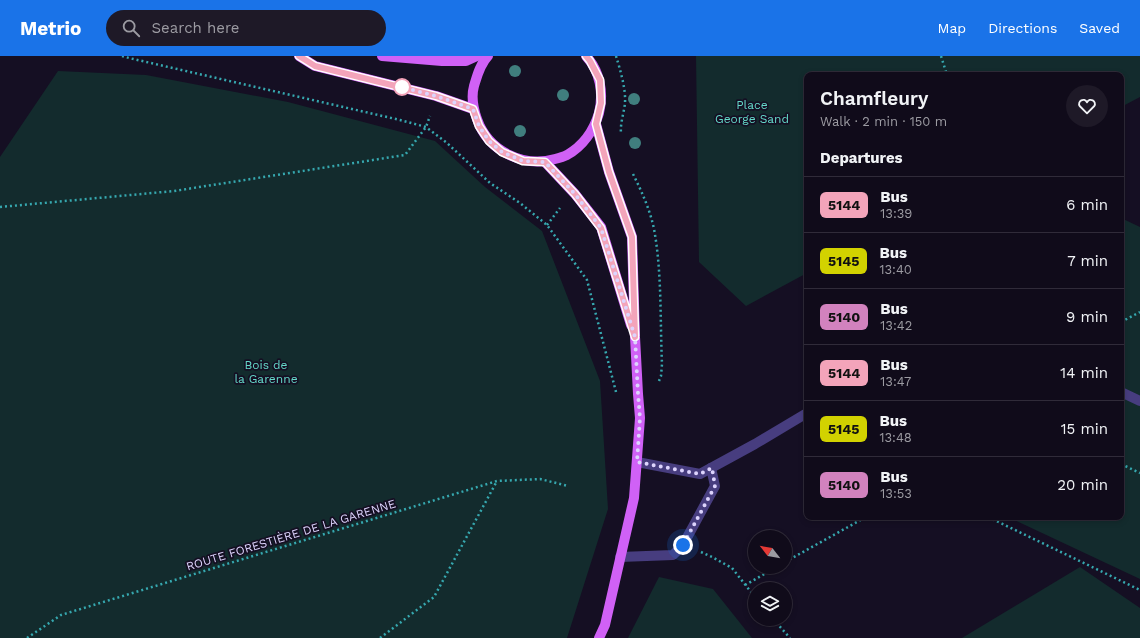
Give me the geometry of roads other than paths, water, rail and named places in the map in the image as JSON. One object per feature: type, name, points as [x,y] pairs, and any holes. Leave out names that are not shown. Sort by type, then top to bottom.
[{"type":"main road","points":[[299,56],[315,66],[436,96],[473,109]]},
{"type":"main road","points":[[382,56],[466,62],[477,56]]},
{"type":"main road","points":[[488,56],[477,74],[473,91],[473,109],[479,126],[489,141],[502,152],[523,161],[545,162],[566,156],[584,142],[596,124],[601,103],[600,80],[589,58]]},
{"type":"main road","points":[[596,124],[609,172],[632,237],[635,337],[640,418],[634,498],[605,625],[600,638]]},
{"type":"main road","points":[[545,162],[575,194],[601,228],[635,337]]},
{"type":"lane","points":[[1124,393],[1140,401]]},
{"type":"lane","points":[[637,462],[700,474],[804,415]]},
{"type":"lane","points":[[620,557],[673,555],[683,545],[715,486],[712,468]]},
{"type":"park label","name":"Place George Sand","points":[[752,112]]},
{"type":"park label","name":"Bois de la Garenne","points":[[266,372]]}]
